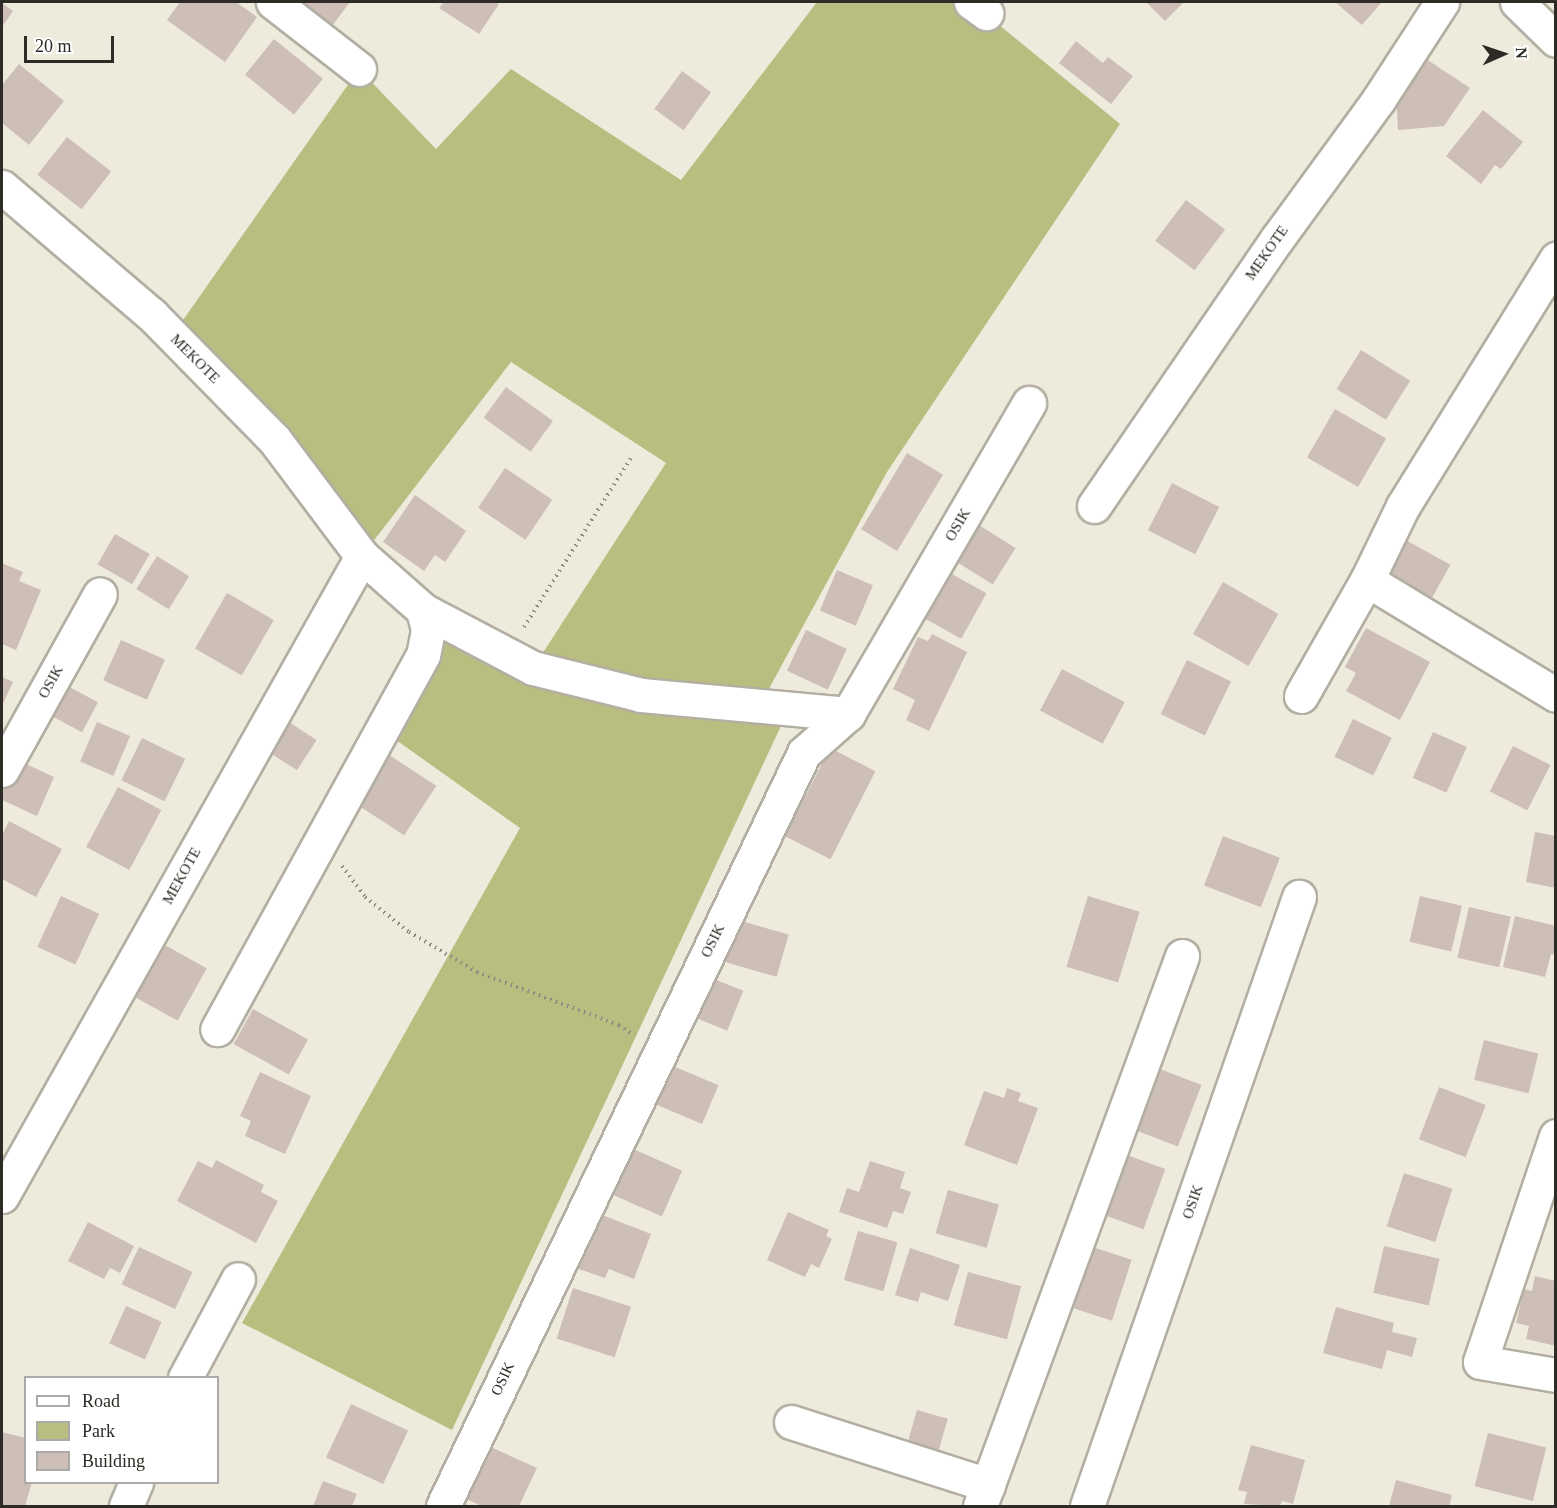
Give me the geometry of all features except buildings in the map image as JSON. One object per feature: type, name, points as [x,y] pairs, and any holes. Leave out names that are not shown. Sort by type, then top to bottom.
[{"type":"street","points":[[273,2],[359,69]]},
{"type":"street","name":"MEKOTE","points":[[1094,506],[1277,239],[1379,99],[1442,2]]},
{"type":"street","points":[[1517,2],[1556,40]]},
{"type":"street","name":"MEKOTE","points":[[2,187],[152,315],[274,439],[362,556],[423,610],[533,668],[641,695],[848,714]]},
{"type":"street","points":[[1301,696],[1367,580],[1403,506],[1556,259]]},
{"type":"street","name":"OSIK","points":[[442,1506],[804,753],[848,714],[1029,403]]},
{"type":"street","name":"MEKOTE","points":[[2,1196],[362,556]]},
{"type":"street","points":[[1367,580],[1556,695]]},
{"type":"street","name":"OSIK","points":[[2,770],[100,594]]},
{"type":"street","points":[[217,1029],[423,655],[428,630],[423,610]]},
{"type":"street","name":"OSIK","points":[[1087,1506],[1299,897]]},
{"type":"street","points":[[791,1422],[984,1496],[1182,957]]},
{"type":"street","points":[[1556,1136],[1480,1362],[1556,1375]]},
{"type":"street","points":[[186,1376],[238,1279]]},
{"type":"street","points":[[126,1506],[135,1484]]},
{"type":"path","points":[[507,654],[631,458]]},
{"type":"path","points":[[322,839],[365,897],[408,932],[477,972],[619,1025],[659,1052]]},
{"type":"green space","points":[[817,2],[971,2],[1120,124],[887,472],[759,707],[788,711],[452,1430],[242,1323],[520,828],[382,730],[423,610],[533,668],[666,463],[511,362],[362,556],[181,323],[359,69],[436,149],[511,69],[681,180]]}]
